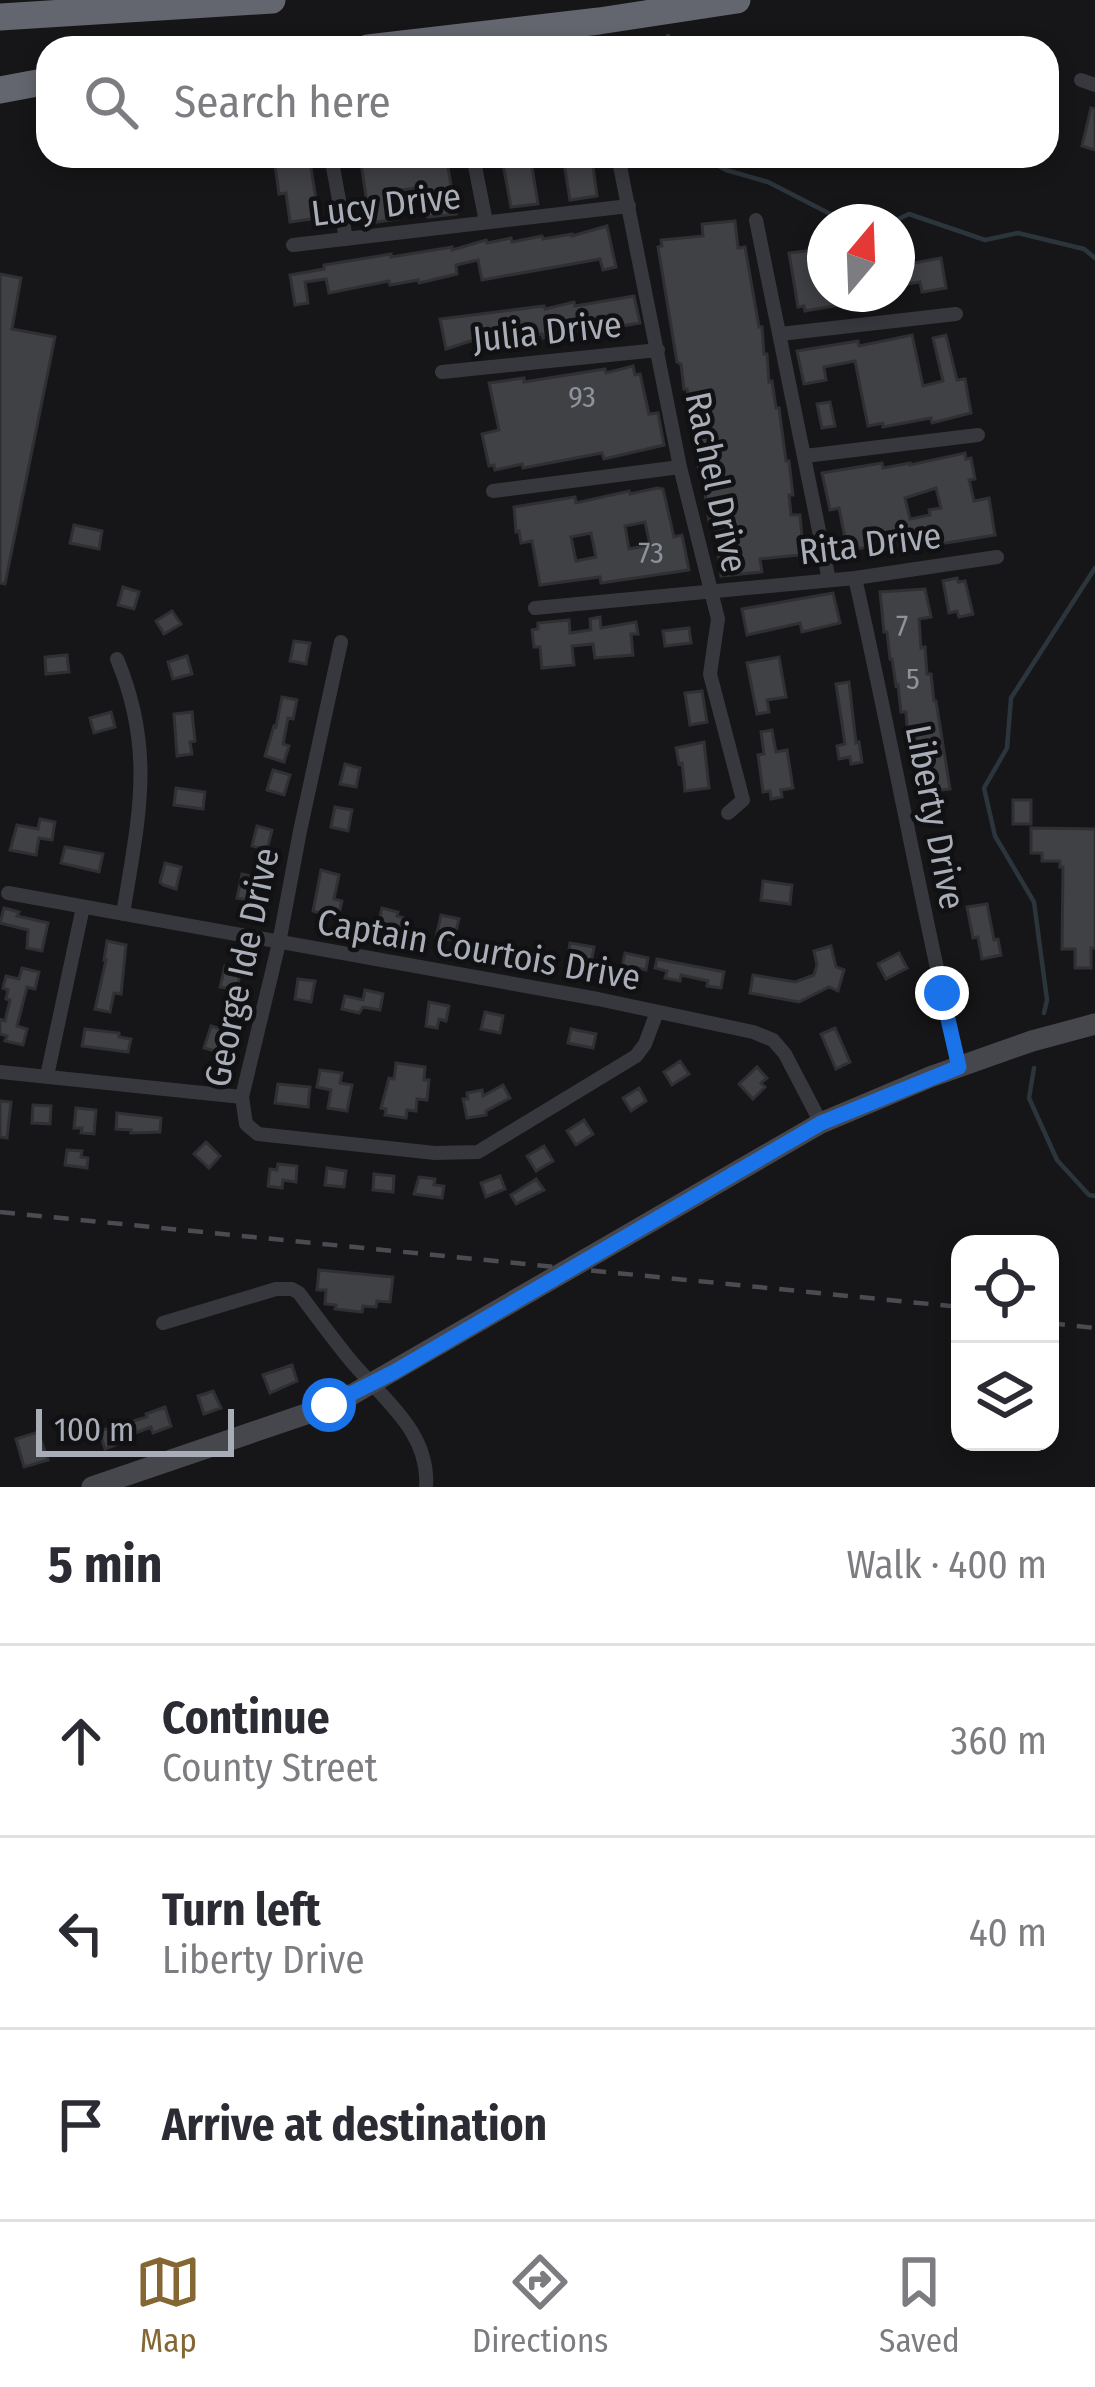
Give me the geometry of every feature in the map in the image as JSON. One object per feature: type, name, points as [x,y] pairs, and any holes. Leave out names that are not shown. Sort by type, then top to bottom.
[{"type":"highway","points":[[0,17],[272,0]]},
{"type":"highway","points":[[477,36],[737,0]]},
{"type":"highway","points":[[0,4],[93,13]]},
{"type":"highway","points":[[0,71],[36,70]]},
{"type":"highway","points":[[0,90],[36,84]]},
{"type":"main road","points":[[92,1487],[306,1414],[373,1384],[821,1123],[959,1067],[1095,1024]]},
{"type":"street","points":[[333,168],[346,239]]},
{"type":"street","points":[[475,168],[486,223]]},
{"type":"street","name":"Rachel Drive","points":[[620,168],[680,467],[718,619],[710,674],[743,800],[728,813]]},
{"type":"street","name":"Lucy Drive","points":[[293,245],[628,206]]},
{"type":"street","points":[[756,220],[829,580]]},
{"type":"street","points":[[780,334],[956,314]]},
{"type":"street","name":"Julia Drive","points":[[442,372],[658,350]]},
{"type":"street","points":[[806,455],[978,435]]},
{"type":"street","points":[[494,491],[680,467]]},
{"type":"street","name":"Rita Drive","points":[[535,608],[855,578],[997,557]]},
{"type":"street","name":"Liberty Drive","points":[[855,578],[959,1067]]},
{"type":"street","name":"George Ide Drive","points":[[341,642],[242,1097],[246,1124],[258,1134],[435,1153],[478,1152],[636,1056],[657,1012]]},
{"type":"street","points":[[117,659],[139,726],[142,782],[123,914]]},
{"type":"street","name":"Captain Courtois Drive","points":[[8,893],[598,999],[753,1032],[772,1040],[785,1054],[821,1123]]},
{"type":"street","points":[[46,1076],[83,907]]},
{"type":"street","points":[[0,1072],[242,1097]]},
{"type":"street","points":[[163,1323],[271,1290],[299,1293],[421,1444],[426,1487]]},
{"type":"building","points":[[1091,108],[1095,109],[1095,150],[1082,146]]},
{"type":"building","points":[[275,168],[311,168],[319,218],[290,222],[286,193],[279,194]]},
{"type":"building","points":[[362,168],[448,168],[456,214],[428,217],[425,187],[394,191],[398,219],[370,223]]},
{"type":"building","points":[[504,168],[532,168],[538,204],[511,207]]},
{"type":"building","points":[[565,168],[593,168],[597,196],[570,200]]},
{"type":"building","points":[[735,221],[738,248],[745,247],[762,327],[769,382],[779,408],[793,495],[789,495],[791,515],[800,515],[803,549],[800,555],[760,559],[762,572],[721,576],[658,247],[661,240],[703,236],[702,224]]},
{"type":"building","points":[[607,226],[616,267],[603,270],[600,259],[482,280],[478,260],[456,265],[457,274],[419,283],[390,285],[389,281],[329,293],[326,279],[305,282],[308,303],[295,305],[290,275],[324,269],[324,265],[452,250],[486,240],[572,236]]},
{"type":"building","points":[[807,251],[807,311],[798,307],[789,253]]},
{"type":"building","points":[[941,258],[946,288],[922,292],[920,282],[915,283],[915,263]]},
{"type":"building","points":[[0,274],[21,278],[12,329],[55,337],[5,584],[0,583]]},
{"type":"building","points":[[634,296],[640,323],[543,338],[542,334],[482,344],[480,338],[446,349],[440,319],[574,302],[575,306]]},
{"type":"building","points":[[912,335],[923,386],[943,381],[933,338],[946,335],[957,380],[965,379],[971,413],[932,423],[931,418],[868,426],[855,361],[824,367],[826,380],[804,384],[797,351]]},
{"type":"building","points":[[633,366],[635,375],[640,374],[649,414],[658,413],[664,445],[604,459],[602,453],[523,468],[522,464],[495,470],[494,465],[489,466],[482,434],[499,430],[489,383],[605,369],[606,373]]},
{"type":"building","points":[[830,402],[835,426],[822,428],[817,404]]},
{"type":"building","points":[[965,453],[966,459],[971,458],[975,479],[969,480],[974,501],[989,498],[995,535],[940,544],[935,538],[881,551],[880,544],[847,549],[839,508],[830,510],[822,473],[882,463],[883,468]],"holes":[[[936,488],[941,508],[910,519],[905,498]]]},
{"type":"building","points":[[663,489],[674,537],[682,535],[689,570],[601,583],[600,577],[540,585],[532,541],[521,543],[514,507]],"holes":[[[645,522],[650,545],[629,549],[625,526]],[[591,533],[596,557],[576,561],[571,537]]]},
{"type":"building","points":[[74,525],[102,531],[99,549],[70,543]]},
{"type":"building","points":[[943,581],[965,581],[973,614],[949,613]]},
{"type":"building","points":[[123,587],[139,592],[134,609],[118,605]]},
{"type":"building","points":[[925,589],[931,617],[919,619],[921,648],[925,647],[927,674],[931,674],[950,789],[925,792],[915,737],[908,738],[906,712],[901,712],[880,592]]},
{"type":"building","points":[[833,593],[840,623],[802,632],[800,623],[747,635],[742,609]]},
{"type":"building","points":[[172,611],[181,624],[164,634],[156,621]]},
{"type":"building","points":[[600,617],[601,628],[636,622],[638,634],[631,634],[633,655],[595,658],[593,644],[572,646],[574,665],[542,668],[532,630],[538,629],[538,623],[569,620],[570,633],[591,630],[590,619]]},
{"type":"building","points":[[689,628],[691,643],[665,646],[663,631]]},
{"type":"building","points":[[294,641],[310,643],[306,664],[290,661]]},
{"type":"building","points":[[67,655],[69,672],[46,674],[45,657]]},
{"type":"building","points":[[187,656],[192,674],[173,679],[168,662]]},
{"type":"building","points":[[779,657],[786,697],[767,700],[769,712],[757,714],[747,663]]},
{"type":"building","points":[[849,682],[862,762],[851,764],[850,757],[839,759],[837,746],[845,744],[836,684]]},
{"type":"building","points":[[702,691],[707,722],[690,725],[685,693]]},
{"type":"building","points":[[282,697],[297,700],[293,719],[288,718],[284,762],[265,756]]},
{"type":"building","points":[[111,712],[115,727],[94,733],[90,718]]},
{"type":"building","points":[[192,712],[192,754],[177,756],[174,714]]},
{"type":"building","points":[[772,730],[776,752],[787,750],[793,788],[771,799],[770,791],[763,792],[758,755],[764,754],[761,732]]},
{"type":"building","points":[[704,742],[709,788],[685,791],[676,748]]},
{"type":"building","points":[[345,764],[360,768],[356,787],[340,784]]},
{"type":"building","points":[[273,770],[290,775],[284,795],[267,790]]},
{"type":"building","points":[[176,788],[205,792],[203,809],[174,805]]},
{"type":"building","points":[[1013,800],[1031,800],[1031,824],[1013,824]]},
{"type":"building","points":[[335,807],[352,810],[348,831],[331,827]]},
{"type":"building","points":[[40,819],[55,822],[52,840],[39,838],[36,855],[10,850],[17,825],[38,829]]},
{"type":"building","points":[[257,826],[272,830],[267,850],[252,846]]},
{"type":"building","points":[[1031,828],[1095,829],[1091,968],[1075,968],[1075,949],[1062,949],[1063,867],[1060,861],[1042,861],[1042,853],[1031,853]]},
{"type":"building","points":[[65,847],[103,854],[99,872],[61,863]]},
{"type":"building","points":[[165,863],[181,867],[176,889],[160,882]]},
{"type":"building","points":[[321,870],[339,875],[334,899],[342,901],[338,919],[313,911]]},
{"type":"building","points":[[242,874],[259,878],[256,893],[250,892],[248,900],[237,898]]},
{"type":"building","points":[[763,881],[792,885],[790,904],[761,900]]},
{"type":"building","points":[[987,904],[1001,955],[982,959],[967,907]]},
{"type":"building","points":[[4,908],[48,923],[42,951],[27,948],[28,930],[0,923]]},
{"type":"building","points":[[382,908],[407,919],[404,932],[378,925]]},
{"type":"building","points":[[441,915],[459,919],[454,940],[436,937]]},
{"type":"building","points":[[107,941],[126,945],[121,994],[114,993],[110,1012],[95,1009]]},
{"type":"building","points":[[570,943],[594,947],[591,965],[567,961]]},
{"type":"building","points":[[831,946],[836,967],[844,970],[838,991],[829,987],[799,1002],[750,993],[753,975],[795,982],[814,975],[814,951]]},
{"type":"building","points":[[625,953],[648,958],[646,970],[621,971]]},
{"type":"building","points":[[899,953],[907,968],[886,979],[878,964]]},
{"type":"building","points":[[657,959],[724,972],[721,988],[681,975],[680,981],[665,978],[667,971],[655,968]]},
{"type":"building","points":[[225,966],[241,969],[237,990],[220,987]]},
{"type":"building","points":[[22,968],[39,972],[35,989],[27,987],[17,1026],[27,1029],[23,1045],[5,1041],[7,1036],[0,1034],[0,1019],[5,1021],[10,1000],[3,988],[6,976],[19,979]]},
{"type":"building","points":[[298,979],[315,981],[311,1002],[295,999]]},
{"type":"building","points":[[365,990],[383,994],[380,1010],[342,1009],[345,996],[363,1000]]},
{"type":"building","points":[[429,1002],[449,1006],[446,1021],[439,1019],[437,1028],[426,1026]]},
{"type":"building","points":[[485,1012],[503,1016],[500,1033],[481,1029]]},
{"type":"building","points":[[211,1026],[228,1031],[222,1053],[204,1048]]},
{"type":"building","points":[[835,1028],[850,1062],[836,1069],[821,1034]]},
{"type":"building","points":[[85,1029],[131,1039],[128,1052],[82,1046]]},
{"type":"building","points":[[571,1029],[596,1034],[593,1048],[568,1043]]},
{"type":"building","points":[[680,1061],[689,1074],[672,1085],[664,1072]]},
{"type":"building","points":[[396,1063],[425,1067],[424,1080],[429,1080],[427,1100],[417,1099],[416,1111],[407,1110],[406,1118],[385,1115],[386,1109],[381,1108]]},
{"type":"building","points":[[757,1067],[767,1078],[753,1099],[739,1084]]},
{"type":"building","points":[[320,1070],[342,1073],[340,1083],[352,1085],[347,1111],[328,1108],[331,1090],[317,1087]]},
{"type":"building","points":[[278,1084],[310,1087],[308,1107],[275,1103]]},
{"type":"building","points":[[503,1085],[510,1098],[486,1115],[467,1118],[463,1099],[468,1099],[467,1093],[482,1090],[483,1096]]},
{"type":"building","points":[[639,1088],[646,1101],[631,1111],[623,1098]]},
{"type":"building","points":[[0,1101],[11,1102],[7,1138],[0,1137]]},
{"type":"building","points":[[33,1105],[51,1106],[50,1124],[32,1123]]},
{"type":"building","points":[[76,1108],[96,1110],[94,1134],[74,1128]]},
{"type":"building","points":[[117,1113],[161,1118],[160,1132],[116,1129]]},
{"type":"building","points":[[584,1120],[593,1134],[576,1145],[567,1131]]},
{"type":"building","points":[[206,1142],[220,1156],[209,1168],[194,1154]]},
{"type":"building","points":[[544,1146],[553,1161],[536,1171],[527,1156]]},
{"type":"building","points":[[67,1150],[82,1151],[81,1157],[88,1158],[87,1168],[65,1165]]},
{"type":"building","points":[[278,1164],[297,1166],[296,1182],[283,1180],[282,1188],[268,1186],[270,1169],[277,1170]]},
{"type":"building","points":[[327,1168],[346,1171],[344,1187],[325,1185]]},
{"type":"building","points":[[374,1174],[394,1176],[393,1192],[373,1190]]},
{"type":"building","points":[[500,1176],[505,1189],[486,1197],[481,1183]]},
{"type":"building","points":[[419,1177],[444,1186],[442,1198],[414,1194]]},
{"type":"building","points":[[536,1179],[544,1190],[516,1204],[511,1195]]},
{"type":"building","points":[[319,1270],[393,1277],[390,1302],[363,1306],[362,1312],[335,1309],[336,1305],[325,1304],[326,1290],[317,1290]]},
{"type":"building","points":[[292,1365],[297,1381],[270,1393],[263,1375]]},
{"type":"building","points":[[213,1391],[221,1408],[204,1414],[198,1396]]},
{"type":"building","points":[[165,1407],[171,1426],[153,1433],[151,1427],[105,1449],[99,1431]]},
{"type":"building","points":[[38,1432],[48,1460],[24,1467],[16,1439]]},
{"type":"waterway","points":[[722,168],[768,182],[811,204]]},
{"type":"waterway","points":[[915,216],[985,240],[1018,233],[1084,249],[1095,258]]},
{"type":"waterway","points":[[1044,1013],[1047,1000],[1034,902],[995,836],[984,788],[1007,748],[1011,698],[1095,568]]},
{"type":"waterway","points":[[1034,1068],[1029,1098],[1057,1160],[1095,1196]]},
{"type":"railway","points":[[0,1212],[951,1306]]},
{"type":"railway","points":[[1059,1324],[1095,1328]]},
{"type":"route","points":[[329,1405],[394,1372],[821,1123],[959,1067],[942,993]]}]
